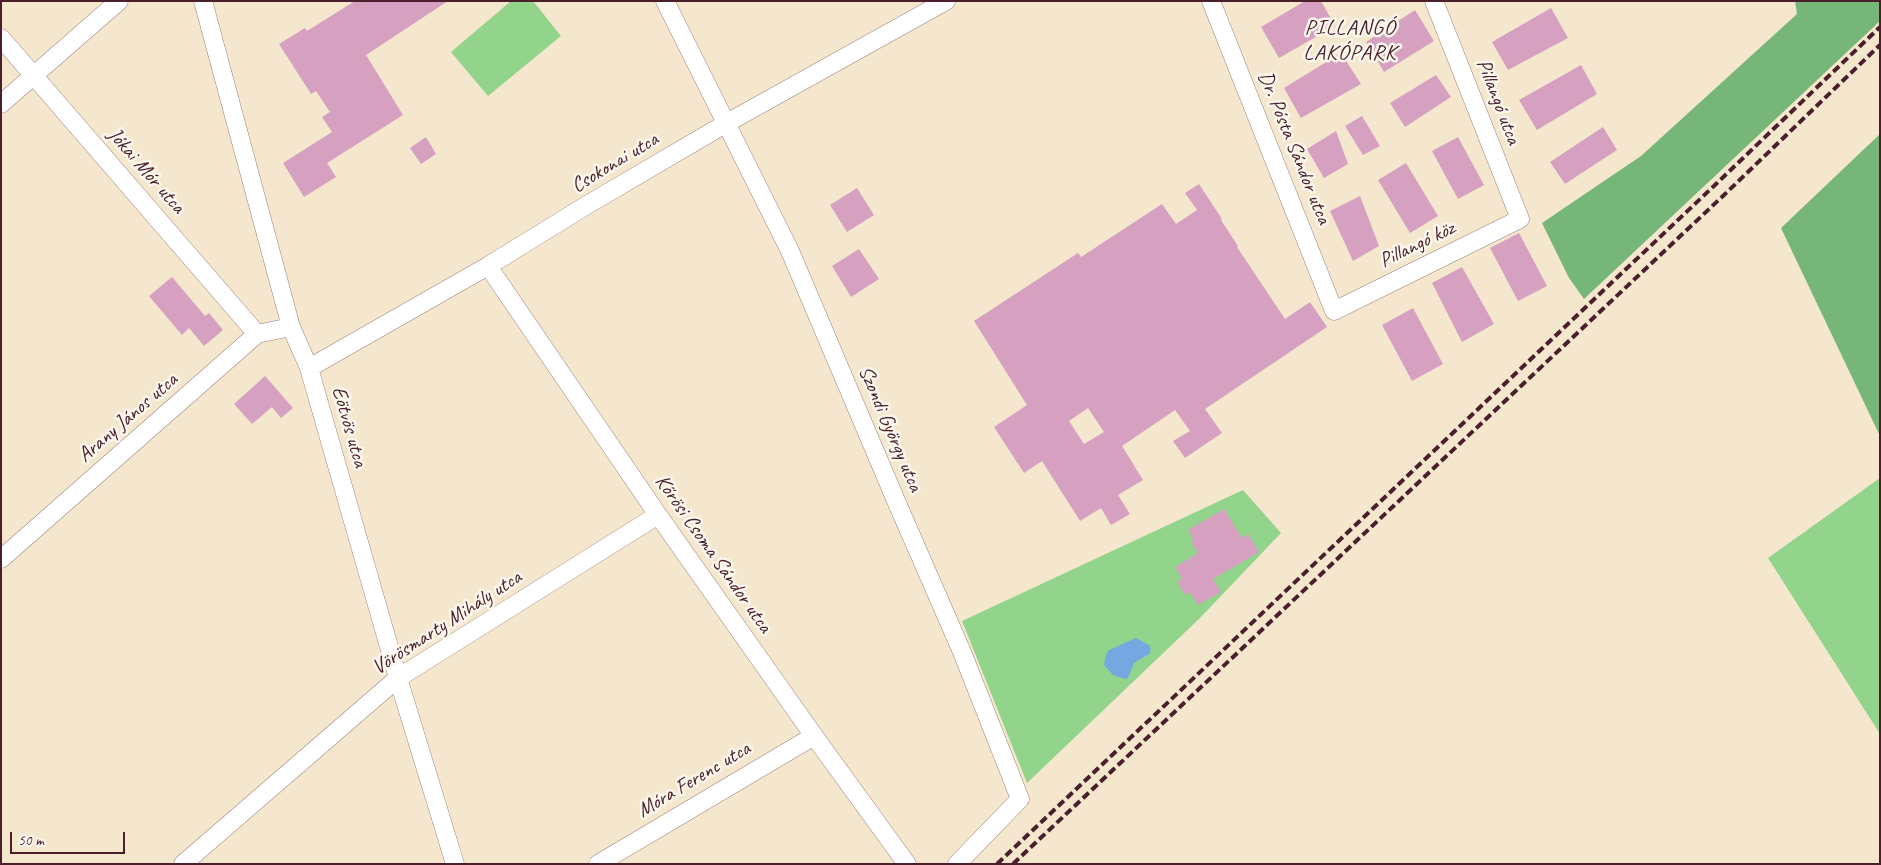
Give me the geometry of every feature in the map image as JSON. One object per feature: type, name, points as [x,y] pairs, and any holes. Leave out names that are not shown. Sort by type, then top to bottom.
[{"type":"street","points":[[1,104],[118,1]]},
{"type":"street","name":"Eötvös utca","points":[[203,1],[291,327],[309,368],[398,678],[455,864]]},
{"type":"street","name":"Szondi György utca","points":[[665,1],[790,251],[962,652],[1020,799],[957,864]]},
{"type":"street","name":"Csokonai utca","points":[[309,368],[488,266],[725,124],[946,1]]},
{"type":"street","name":"Dr. Pósta Sándor utca","points":[[1212,1],[1334,311]]},
{"type":"street","name":"Pillangó utca","points":[[1434,1],[1520,219]]},
{"type":"street","name":"Jókai Mór utca","points":[[1,38],[257,334]]},
{"type":"street","name":"Pillangó köz","points":[[1334,311],[1520,219]]},
{"type":"street","name":"Kőrösi Csoma Sándor utca","points":[[488,266],[658,515],[814,736],[908,864]]},
{"type":"street","name":"Arany János utca","points":[[1,559],[257,334],[291,327]]},
{"type":"street","name":"Vörösmarty Mihály utca","points":[[183,864],[398,678],[658,515]]},
{"type":"street","name":"Móra Ferenc utca","points":[[598,864],[814,736]]},
{"type":"green space","points":[[511,1],[533,1],[561,36],[488,96],[451,52]]},
{"type":"green space","points":[[1795,1],[1880,1],[1880,21],[1584,299],[1569,278],[1542,223],[1641,156],[1797,14]]},
{"type":"green space","points":[[1880,134],[1880,436],[1781,228]]},
{"type":"green space","points":[[1880,478],[1880,734],[1768,558]]},
{"type":"green space","points":[[1243,490],[1281,533],[1200,618],[1027,783],[962,621]]},
{"type":"water","points":[[1136,638],[1149,645],[1151,649],[1149,654],[1134,663],[1128,678],[1125,679],[1113,675],[1104,665],[1109,650]]},
{"type":"building","points":[[355,1],[448,1],[366,55],[403,115],[327,163],[336,177],[304,197],[283,163],[332,132],[322,117],[330,112],[316,91],[311,94],[279,44],[305,28],[307,31]]},
{"type":"building","points":[[1305,1],[1321,1],[1335,26],[1279,58],[1261,27]]},
{"type":"building","points":[[1551,8],[1568,38],[1508,70],[1492,42]]},
{"type":"building","points":[[1415,10],[1434,41],[1384,72],[1366,42]]},
{"type":"building","points":[[1341,53],[1361,84],[1301,118],[1284,88]]},
{"type":"building","points":[[1581,65],[1597,94],[1537,130],[1519,100]]},
{"type":"building","points":[[1436,75],[1451,97],[1405,127],[1390,103]]},
{"type":"building","points":[[1362,116],[1380,146],[1363,155],[1345,126]]},
{"type":"building","points":[[1603,127],[1617,150],[1565,184],[1550,162]]},
{"type":"building","points":[[1336,131],[1348,164],[1324,178],[1307,149]]},
{"type":"building","points":[[426,137],[436,154],[421,164],[410,148]]},
{"type":"building","points":[[1458,137],[1484,185],[1458,199],[1432,151]]},
{"type":"building","points":[[1406,163],[1438,216],[1410,233],[1378,180]]},
{"type":"building","points":[[1199,184],[1222,219],[1237,247],[1285,319],[1310,302],[1327,327],[1205,409],[1222,433],[1185,458],[1173,441],[1190,431],[1175,410],[1122,446],[1143,480],[1118,495],[1130,514],[1111,525],[1101,508],[1080,521],[1042,461],[1024,473],[994,427],[1027,405],[974,321],[1078,253],[1081,257],[1162,204],[1176,224],[1197,210],[1185,193]],"holes":[[[1088,408],[1104,432],[1084,444],[1069,421]]]},
{"type":"building","points":[[857,188],[874,215],[847,232],[830,205]]},
{"type":"building","points":[[1360,196],[1379,246],[1353,261],[1330,211]]},
{"type":"building","points":[[1519,233],[1547,286],[1518,301],[1490,248]]},
{"type":"building","points":[[859,249],[879,279],[851,297],[832,266]]},
{"type":"building","points":[[1462,267],[1494,324],[1462,342],[1432,283]]},
{"type":"building","points":[[172,277],[205,316],[209,313],[223,330],[204,346],[189,328],[182,335],[149,296]]},
{"type":"building","points":[[1413,308],[1443,364],[1412,381],[1382,325]]},
{"type":"building","points":[[265,376],[293,408],[281,418],[272,407],[252,424],[234,404]]},
{"type":"building","points":[[1224,509],[1242,538],[1248,534],[1259,552],[1213,579],[1221,592],[1198,605],[1190,592],[1185,595],[1177,582],[1182,579],[1175,567],[1198,553],[1191,542],[1194,540],[1188,530]]},
{"type":"railway","points":[[997,864],[1880,27]]},
{"type":"railway","points":[[1013,864],[1724,195],[1880,45]]},
{"type":"district","name":"PILLANGÓ LAKÓPARK","points":[[1350,40]]}]
